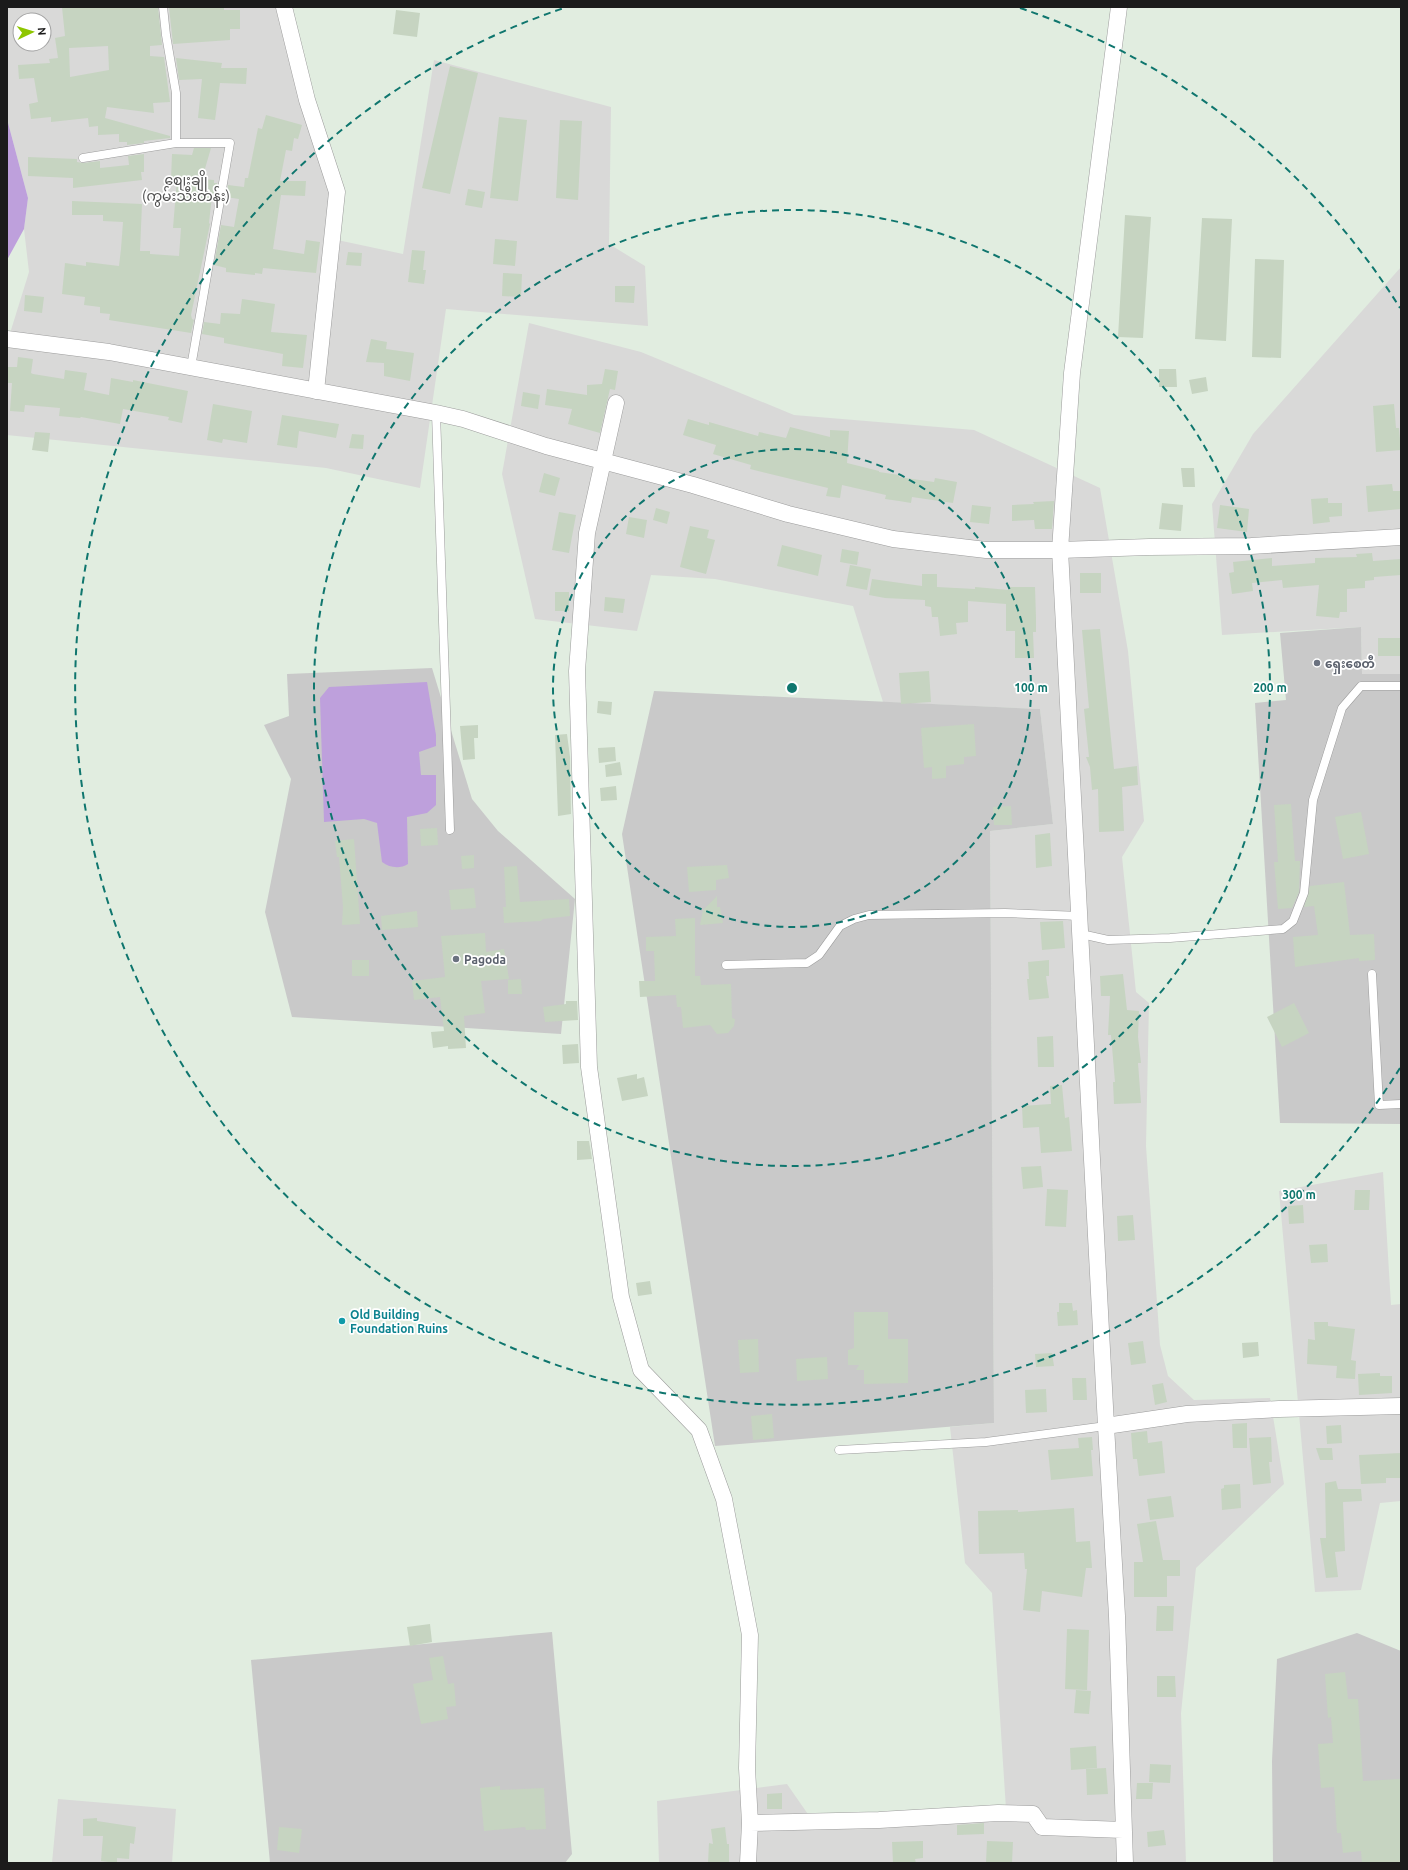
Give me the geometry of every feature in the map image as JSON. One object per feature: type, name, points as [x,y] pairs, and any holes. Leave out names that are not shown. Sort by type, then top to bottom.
[{"type":"street","points":[[284,7],[307,100],[336,192],[316,391]]},
{"type":"street","points":[[1119,7],[1072,373],[1060,550],[1117,1616],[1125,1863]]},
{"type":"street","points":[[7,339],[109,352],[436,413],[693,485],[788,514],[893,539],[986,550],[1060,550],[1149,546],[1251,546],[1401,537]]},
{"type":"street","points":[[616,403],[587,533],[577,671],[589,1067],[621,1297],[641,1370],[699,1430],[724,1499],[750,1635],[747,1768],[750,1823],[748,1863]]},
{"type":"street","points":[[1106,1426],[1187,1414],[1279,1409],[1401,1406]]},
{"type":"street","points":[[750,1823],[879,1820],[1005,1813],[1034,1814],[1042,1827],[1123,1830]]},
{"type":"lane","points":[[163,7],[166,35],[176,93],[176,143]]},
{"type":"lane","points":[[83,158],[176,143],[230,143],[191,367]]},
{"type":"lane","points":[[436,413],[450,830]]},
{"type":"lane","points":[[1081,934],[1108,940],[1170,938],[1283,929],[1293,921],[1304,893],[1313,800],[1342,708],[1361,686],[1401,686]]},
{"type":"lane","points":[[726,965],[807,962],[819,955],[840,926],[854,919],[869,915],[1005,913],[1080,916]]},
{"type":"lane","points":[[1372,974],[1379,1105],[1401,1104]]},
{"type":"lane","points":[[839,1450],[986,1442],[1106,1426]]},
{"type":"shaded area","points":[[7,7],[276,7],[332,175],[328,238],[403,254],[434,60],[611,107],[609,244],[645,266],[648,326],[446,309],[420,488],[326,468],[7,435],[7,343],[29,272],[24,229],[28,198],[7,119]]},
{"type":"shaded area","points":[[7,119],[28,198],[24,229],[7,260]]},
{"type":"shaded area","points":[[1401,267],[1401,674],[1362,674],[1361,627],[1222,635],[1212,504],[1253,434]]},
{"type":"shaded area","points":[[529,323],[641,352],[794,415],[974,430],[1100,488],[1128,651],[1144,821],[1122,857],[1136,992],[1149,1003],[1146,1146],[1160,1345],[1168,1376],[1194,1400],[1270,1398],[1284,1484],[1196,1568],[1181,1713],[1186,1863],[659,1863],[657,1801],[787,1784],[812,1820],[1006,1809],[992,1593],[965,1563],[950,1427],[994,1423],[990,831],[1053,824],[1040,709],[883,702],[853,606],[715,579],[651,575],[637,631],[535,619],[502,474]]},
{"type":"shaded area","points":[[1361,627],[1362,674],[1401,674],[1401,1124],[1280,1123],[1255,703],[1286,700],[1280,633]]},
{"type":"shaded area","points":[[432,668],[472,799],[498,831],[575,899],[561,1034],[292,1017],[265,912],[291,779],[264,725],[289,716],[287,674]]},
{"type":"shaded area","points":[[427,682],[436,735],[436,746],[419,752],[421,775],[436,775],[436,805],[427,813],[407,817],[408,864],[402,867],[392,867],[382,862],[377,823],[364,819],[324,822],[320,698],[329,687]]},
{"type":"shaded area","points":[[654,691],[1040,709],[1053,824],[990,831],[994,1423],[715,1446],[622,834]]},
{"type":"shaded area","points":[[1383,1172],[1391,1305],[1401,1304],[1401,1501],[1380,1503],[1361,1590],[1315,1592],[1279,1191]]},
{"type":"shaded area","points":[[552,1632],[572,1854],[565,1863],[270,1863],[251,1660]]},
{"type":"shaded area","points":[[1357,1633],[1401,1651],[1401,1863],[1273,1863],[1272,1761],[1277,1659]]},
{"type":"shaded area","points":[[58,1799],[176,1809],[172,1863],[52,1863]]},
{"type":"building","points":[[62,7],[158,7],[162,45],[150,46],[150,56],[164,57],[170,102],[153,103],[154,113],[107,107],[105,118],[170,136],[170,138],[144,141],[144,143],[127,145],[127,142],[119,142],[119,134],[98,135],[98,126],[89,127],[88,118],[51,122],[51,117],[31,119],[29,104],[38,102],[34,78],[19,79],[18,65],[50,63],[49,59],[58,58],[55,38],[65,36]],"holes":[[[108,46],[109,70],[70,77],[69,48]]]},
{"type":"building","points":[[169,7],[224,7],[224,10],[240,10],[240,29],[230,29],[230,40],[173,44]]},
{"type":"building","points":[[396,10],[420,13],[417,37],[393,34]]},
{"type":"building","points":[[176,58],[222,63],[221,68],[247,68],[246,84],[220,83],[215,120],[198,118],[202,79],[179,80]]},
{"type":"building","points":[[450,66],[478,73],[450,194],[422,188]]},
{"type":"building","points":[[266,115],[302,125],[298,139],[294,138],[292,151],[286,150],[280,181],[306,181],[305,196],[281,195],[273,249],[304,254],[306,240],[320,242],[316,273],[263,268],[262,274],[255,273],[255,275],[226,272],[226,268],[214,265],[221,225],[234,227],[239,199],[226,197],[228,185],[244,187],[245,178],[248,178],[258,128],[262,129]]},
{"type":"building","points":[[499,117],[527,120],[518,201],[490,198]]},
{"type":"building","points":[[560,120],[582,121],[578,200],[556,198]]},
{"type":"building","points":[[194,148],[211,148],[202,179],[214,180],[214,183],[217,183],[215,196],[212,195],[210,224],[191,315],[192,319],[194,320],[191,333],[109,320],[110,314],[100,313],[100,307],[84,305],[85,297],[62,294],[65,263],[86,266],[86,262],[119,266],[121,249],[123,222],[103,221],[103,215],[72,215],[72,201],[142,204],[140,251],[150,251],[150,254],[179,256],[181,228],[173,228],[177,179],[171,180],[172,154],[192,155]]},
{"type":"building","points":[[144,154],[144,172],[141,172],[142,180],[73,188],[73,178],[28,176],[28,157],[77,159],[77,162],[83,163],[100,161],[100,168],[129,165],[128,156]]},
{"type":"building","points":[[468,189],[485,192],[482,208],[465,205]]},
{"type":"building","points":[[1125,215],[1151,217],[1143,338],[1118,337]]},
{"type":"building","points":[[1202,218],[1232,219],[1226,341],[1195,339]]},
{"type":"building","points":[[495,239],[517,241],[515,266],[493,264]]},
{"type":"building","points":[[412,250],[425,251],[423,270],[426,270],[424,284],[408,282]]},
{"type":"building","points":[[348,252],[362,253],[361,266],[346,265]]},
{"type":"building","points":[[1255,259],[1284,260],[1281,358],[1252,357]]},
{"type":"building","points":[[503,273],[522,274],[521,297],[502,296]]},
{"type":"building","points":[[615,286],[635,286],[634,303],[615,302]]},
{"type":"building","points":[[25,295],[44,297],[42,313],[24,311]]},
{"type":"building","points":[[242,299],[275,304],[271,332],[307,335],[303,368],[282,366],[283,354],[224,343],[224,338],[202,334],[204,322],[220,324],[221,313],[240,314]]},
{"type":"building","points":[[371,339],[387,342],[386,349],[414,353],[410,381],[384,376],[384,363],[366,362]]},
{"type":"building","points":[[18,357],[33,359],[31,373],[33,374],[64,379],[65,370],[87,373],[84,390],[109,395],[111,378],[133,382],[133,380],[188,391],[182,423],[168,420],[169,417],[123,409],[120,424],[81,417],[59,416],[60,408],[25,405],[24,412],[10,411],[12,383],[7,383],[7,367],[17,367]]},
{"type":"building","points":[[605,369],[618,371],[615,390],[610,389],[600,433],[568,424],[572,409],[545,405],[547,389],[587,395],[587,385],[602,384]]},
{"type":"building","points":[[1159,369],[1176,369],[1177,387],[1159,387]]},
{"type":"building","points":[[1206,377],[1208,391],[1192,394],[1189,380]]},
{"type":"building","points":[[523,392],[540,395],[538,409],[521,406]]},
{"type":"building","points":[[213,404],[252,411],[247,443],[223,439],[222,443],[207,440]]},
{"type":"building","points":[[1394,404],[1396,428],[1399,428],[1401,450],[1376,452],[1373,406]]},
{"type":"building","points":[[282,415],[339,424],[336,438],[299,431],[297,448],[277,445]]},
{"type":"building","points":[[688,419],[709,425],[709,422],[758,436],[759,432],[786,438],[790,427],[830,437],[830,430],[849,431],[847,463],[879,472],[899,475],[899,477],[934,482],[935,478],[957,482],[953,503],[912,497],[911,503],[885,499],[886,495],[842,485],[840,498],[826,496],[828,488],[750,469],[751,465],[713,454],[716,445],[683,435]]},
{"type":"building","points":[[35,432],[50,433],[48,452],[32,450]]},
{"type":"building","points":[[352,434],[364,435],[363,449],[349,448]]},
{"type":"building","points":[[1181,468],[1194,468],[1195,487],[1183,487]]},
{"type":"building","points":[[544,473],[560,478],[555,496],[539,492]]},
{"type":"building","points":[[1392,484],[1393,491],[1401,491],[1401,509],[1368,512],[1366,486]]},
{"type":"building","points":[[1328,498],[1328,503],[1342,503],[1342,516],[1329,517],[1330,522],[1313,524],[1311,499]]},
{"type":"building","points":[[1054,501],[1052,529],[1035,529],[1034,520],[1012,521],[1012,505]]},
{"type":"building","points":[[1162,503],[1183,505],[1181,531],[1159,529]]},
{"type":"building","points":[[972,505],[991,507],[989,524],[970,522]]},
{"type":"building","points":[[1220,505],[1249,509],[1247,532],[1217,528]]},
{"type":"building","points":[[656,508],[670,512],[667,524],[653,520]]},
{"type":"building","points":[[559,512],[576,515],[569,553],[552,550]]},
{"type":"building","points":[[629,517],[647,520],[644,538],[626,534]]},
{"type":"building","points":[[690,526],[709,530],[707,538],[715,540],[706,574],[680,567]]},
{"type":"building","points":[[782,545],[822,555],[818,576],[777,566]]},
{"type":"building","points":[[842,549],[859,552],[857,565],[840,562]]},
{"type":"building","points":[[1372,553],[1373,561],[1401,559],[1401,575],[1374,577],[1374,580],[1365,581],[1365,588],[1347,589],[1347,612],[1340,612],[1339,618],[1316,616],[1319,585],[1283,588],[1282,580],[1252,583],[1253,591],[1232,594],[1229,573],[1234,572],[1233,562],[1272,558],[1272,566],[1315,563],[1315,558],[1357,557],[1356,554]]},
{"type":"building","points":[[850,565],[871,569],[867,590],[846,586]]},
{"type":"building","points":[[1080,573],[1101,573],[1101,593],[1080,593]]},
{"type":"building","points":[[922,574],[937,574],[937,587],[975,589],[975,587],[1009,590],[1009,587],[1035,587],[1036,632],[1033,632],[1034,658],[1015,658],[1015,631],[1006,631],[1006,604],[968,601],[968,622],[956,623],[957,634],[940,636],[938,617],[932,617],[931,607],[925,606],[925,600],[885,598],[869,595],[872,579],[922,586]]},
{"type":"building","points":[[555,592],[569,592],[569,611],[555,611]]},
{"type":"building","points":[[605,597],[625,599],[623,613],[604,611]]},
{"type":"building","points":[[1100,629],[1114,769],[1137,766],[1138,785],[1122,787],[1124,831],[1099,832],[1098,789],[1092,790],[1090,767],[1086,757],[1089,757],[1084,709],[1089,708],[1082,630]]},
{"type":"building","points":[[1378,638],[1401,638],[1401,656],[1378,656]]},
{"type":"building","points":[[929,671],[931,702],[901,704],[899,673]]},
{"type":"building","points":[[598,701],[612,702],[611,715],[597,713]]},
{"type":"building","points":[[974,724],[976,756],[964,757],[964,764],[946,766],[946,778],[932,779],[932,767],[924,768],[921,728]]},
{"type":"building","points":[[478,725],[478,738],[474,738],[475,759],[463,760],[460,726]]},
{"type":"building","points":[[567,734],[570,757],[571,814],[558,816],[555,735]]},
{"type":"building","points":[[615,747],[616,761],[599,763],[598,748]]},
{"type":"building","points":[[620,762],[622,775],[606,777],[605,765]]},
{"type":"building","points":[[616,786],[617,800],[601,801],[600,788]]},
{"type":"building","points":[[1291,804],[1295,861],[1300,861],[1299,892],[1292,908],[1278,909],[1274,862],[1278,862],[1274,805]]},
{"type":"building","points":[[1011,806],[1012,825],[994,825],[993,807]]},
{"type":"building","points":[[1361,812],[1369,854],[1343,859],[1335,817]]},
{"type":"building","points":[[437,828],[438,845],[421,846],[420,829]]},
{"type":"building","points":[[1050,833],[1052,866],[1036,868],[1035,835]]},
{"type":"building","points":[[354,839],[360,924],[342,925],[343,907],[339,857],[337,857],[335,841]]},
{"type":"building","points":[[474,855],[474,868],[462,869],[461,856]]},
{"type":"building","points":[[727,865],[729,878],[716,880],[716,890],[689,892],[687,867]]},
{"type":"building","points":[[517,866],[520,902],[569,899],[570,916],[543,919],[541,921],[504,923],[503,907],[506,907],[504,867]]},
{"type":"building","points":[[1344,882],[1350,935],[1374,934],[1375,960],[1359,961],[1359,958],[1295,967],[1293,937],[1318,935],[1314,906],[1304,907],[1310,886]]},
{"type":"building","points":[[474,888],[476,908],[451,910],[449,890]]},
{"type":"building","points":[[717,896],[717,907],[720,907],[723,923],[700,925],[703,910]]},
{"type":"building","points":[[417,911],[418,927],[382,930],[381,916]]},
{"type":"building","points":[[695,918],[695,976],[700,976],[701,985],[731,984],[732,1018],[735,1019],[734,1026],[728,1033],[717,1034],[710,1025],[683,1028],[681,1007],[677,1007],[676,995],[640,997],[639,981],[655,981],[654,951],[646,951],[646,937],[676,936],[675,919]]},
{"type":"building","points":[[1063,921],[1065,948],[1042,950],[1040,922]]},
{"type":"building","points":[[485,933],[486,952],[504,949],[509,979],[481,981],[485,1013],[464,1016],[466,1048],[448,1049],[448,1046],[433,1048],[431,1032],[444,1031],[440,997],[414,1000],[412,981],[445,977],[441,936]]},
{"type":"building","points":[[352,960],[369,960],[369,976],[352,976]]},
{"type":"building","points":[[1049,960],[1049,976],[1046,976],[1049,998],[1029,1000],[1027,979],[1029,979],[1028,962]]},
{"type":"building","points":[[1123,974],[1127,1010],[1139,1011],[1138,1037],[1141,1063],[1138,1063],[1141,1103],[1114,1104],[1113,1082],[1115,1082],[1111,1035],[1108,1035],[1110,996],[1101,996],[1100,976]]},
{"type":"building","points":[[521,979],[522,994],[508,994],[508,980]]},
{"type":"building","points":[[566,1001],[577,1001],[578,1020],[545,1022],[543,1007],[566,1004]]},
{"type":"building","points":[[1294,1003],[1309,1033],[1282,1047],[1267,1017]]},
{"type":"building","points":[[1053,1036],[1054,1067],[1038,1067],[1037,1037]]},
{"type":"building","points":[[578,1044],[579,1063],[563,1064],[562,1045]]},
{"type":"building","points":[[637,1074],[637,1079],[644,1077],[648,1096],[622,1101],[617,1078]]},
{"type":"building","points":[[1062,1085],[1065,1118],[1069,1117],[1072,1151],[1041,1153],[1039,1127],[1023,1128],[1022,1106],[1051,1104],[1050,1086]]},
{"type":"building","points":[[577,1141],[589,1141],[592,1159],[577,1160]]},
{"type":"building","points":[[1041,1166],[1043,1187],[1023,1189],[1021,1167]]},
{"type":"building","points":[[1047,1189],[1068,1190],[1066,1227],[1045,1226]]},
{"type":"building","points":[[1355,1190],[1370,1190],[1369,1210],[1354,1210]]},
{"type":"building","points":[[1303,1205],[1304,1223],[1289,1224],[1288,1206]]},
{"type":"building","points":[[1133,1215],[1135,1240],[1118,1241],[1117,1216]]},
{"type":"building","points":[[1327,1244],[1328,1262],[1311,1263],[1309,1245]]},
{"type":"building","points":[[650,1281],[652,1294],[638,1296],[636,1283]]},
{"type":"building","points":[[1059,1303],[1072,1303],[1073,1311],[1077,1310],[1078,1325],[1058,1326],[1057,1312],[1059,1312]]},
{"type":"building","points":[[854,1312],[888,1312],[888,1339],[908,1339],[908,1383],[864,1384],[864,1370],[856,1370],[859,1365],[848,1365],[848,1350],[854,1348]]},
{"type":"building","points":[[1314,1322],[1328,1322],[1328,1326],[1355,1329],[1351,1360],[1356,1361],[1355,1379],[1336,1378],[1337,1366],[1307,1364],[1308,1339],[1315,1340]]},
{"type":"building","points":[[758,1339],[759,1372],[740,1373],[738,1340]]},
{"type":"building","points":[[1143,1341],[1146,1363],[1131,1365],[1128,1343]]},
{"type":"building","points":[[1258,1342],[1259,1356],[1243,1358],[1242,1343]]},
{"type":"building","points":[[1052,1353],[1054,1366],[1036,1367],[1035,1354]]},
{"type":"building","points":[[827,1357],[828,1379],[797,1381],[796,1359]]},
{"type":"building","points":[[1380,1373],[1380,1376],[1392,1376],[1392,1393],[1359,1395],[1358,1374]]},
{"type":"building","points":[[1072,1378],[1086,1378],[1087,1400],[1073,1400]]},
{"type":"building","points":[[1163,1383],[1167,1402],[1155,1405],[1152,1385]]},
{"type":"building","points":[[1046,1389],[1047,1412],[1026,1413],[1025,1390]]},
{"type":"building","points":[[772,1414],[774,1438],[753,1440],[751,1416]]},
{"type":"building","points":[[1247,1423],[1247,1448],[1233,1448],[1232,1424]]},
{"type":"building","points":[[1341,1425],[1342,1443],[1327,1444],[1326,1426]]},
{"type":"building","points":[[1147,1431],[1148,1443],[1162,1441],[1165,1473],[1139,1476],[1137,1459],[1133,1459],[1131,1433]]},
{"type":"building","points":[[1092,1437],[1093,1450],[1091,1450],[1093,1476],[1051,1480],[1048,1450],[1079,1448],[1078,1438]]},
{"type":"building","points":[[1271,1437],[1272,1462],[1269,1462],[1271,1483],[1253,1485],[1249,1438]]},
{"type":"building","points":[[1316,1448],[1332,1448],[1333,1460],[1320,1460]]},
{"type":"building","points":[[1401,1453],[1401,1478],[1386,1478],[1386,1483],[1361,1484],[1359,1455]]},
{"type":"building","points":[[1336,1481],[1338,1489],[1361,1489],[1362,1501],[1343,1502],[1345,1551],[1335,1552],[1338,1577],[1326,1578],[1320,1538],[1326,1538],[1325,1483]]},
{"type":"building","points":[[1240,1484],[1241,1508],[1222,1510],[1221,1489],[1224,1488],[1224,1485]]},
{"type":"building","points":[[1171,1496],[1174,1517],[1150,1520],[1147,1499]]},
{"type":"building","points":[[1074,1508],[1076,1542],[1090,1541],[1092,1568],[1086,1568],[1082,1597],[1042,1591],[1040,1612],[1023,1610],[1027,1569],[1025,1569],[1024,1553],[979,1554],[978,1511],[1018,1510],[1018,1512]]},
{"type":"building","points":[[1156,1521],[1163,1560],[1180,1560],[1180,1576],[1167,1576],[1167,1597],[1134,1597],[1134,1562],[1143,1562],[1137,1524]]},
{"type":"building","points":[[1157,1606],[1174,1606],[1173,1631],[1156,1631]]},
{"type":"building","points":[[430,1624],[432,1642],[410,1646],[407,1627]]},
{"type":"building","points":[[1067,1629],[1089,1630],[1087,1690],[1065,1689]]},
{"type":"building","points":[[443,1656],[448,1684],[454,1683],[456,1706],[446,1707],[448,1719],[421,1724],[413,1684],[433,1680],[429,1658]]},
{"type":"building","points":[[1345,1672],[1348,1699],[1358,1699],[1363,1781],[1400,1779],[1401,1863],[1362,1863],[1361,1851],[1343,1853],[1341,1833],[1337,1833],[1334,1787],[1321,1788],[1318,1744],[1333,1743],[1331,1717],[1328,1718],[1325,1674]]},
{"type":"building","points":[[1157,1676],[1175,1676],[1176,1697],[1157,1697]]},
{"type":"building","points":[[1076,1690],[1091,1691],[1089,1714],[1074,1713]]},
{"type":"building","points":[[1096,1746],[1097,1768],[1071,1770],[1070,1748]]},
{"type":"building","points":[[1150,1764],[1171,1765],[1170,1783],[1149,1782]]},
{"type":"building","points":[[1106,1768],[1108,1794],[1087,1795],[1086,1769]]},
{"type":"building","points":[[1137,1783],[1153,1783],[1152,1799],[1136,1799]]},
{"type":"building","points":[[500,1786],[500,1790],[544,1788],[546,1829],[526,1830],[525,1827],[484,1831],[480,1788]]},
{"type":"building","points":[[782,1793],[782,1809],[767,1809],[767,1794]]},
{"type":"building","points":[[97,1818],[97,1821],[136,1827],[134,1844],[130,1843],[129,1859],[117,1858],[117,1863],[101,1861],[103,1836],[83,1836],[83,1819]]},
{"type":"building","points":[[984,1823],[984,1834],[957,1835],[957,1825]]},
{"type":"building","points":[[279,1827],[302,1829],[299,1853],[277,1850]]},
{"type":"building","points":[[725,1827],[727,1844],[729,1844],[729,1863],[708,1863],[709,1843],[713,1844],[711,1829]]},
{"type":"building","points":[[1164,1830],[1166,1845],[1148,1847],[1147,1832]]},
{"type":"building","points":[[923,1841],[923,1858],[915,1859],[916,1863],[893,1863],[892,1842]]},
{"type":"building","points":[[987,1841],[1013,1842],[1012,1863],[986,1863]]},
{"type":"place","name":"ရှေးစေတီ","points":[[1317,663]]},
{"type":"place","name":"Pagoda","points":[[456,959]]},
{"type":"place","name":"Old Building Foundation Ruins","points":[[342,1321]]},
{"type":"district","name":"စျေးချို (ကွမ်းသီးတန်း)","points":[[186,188]]}]
